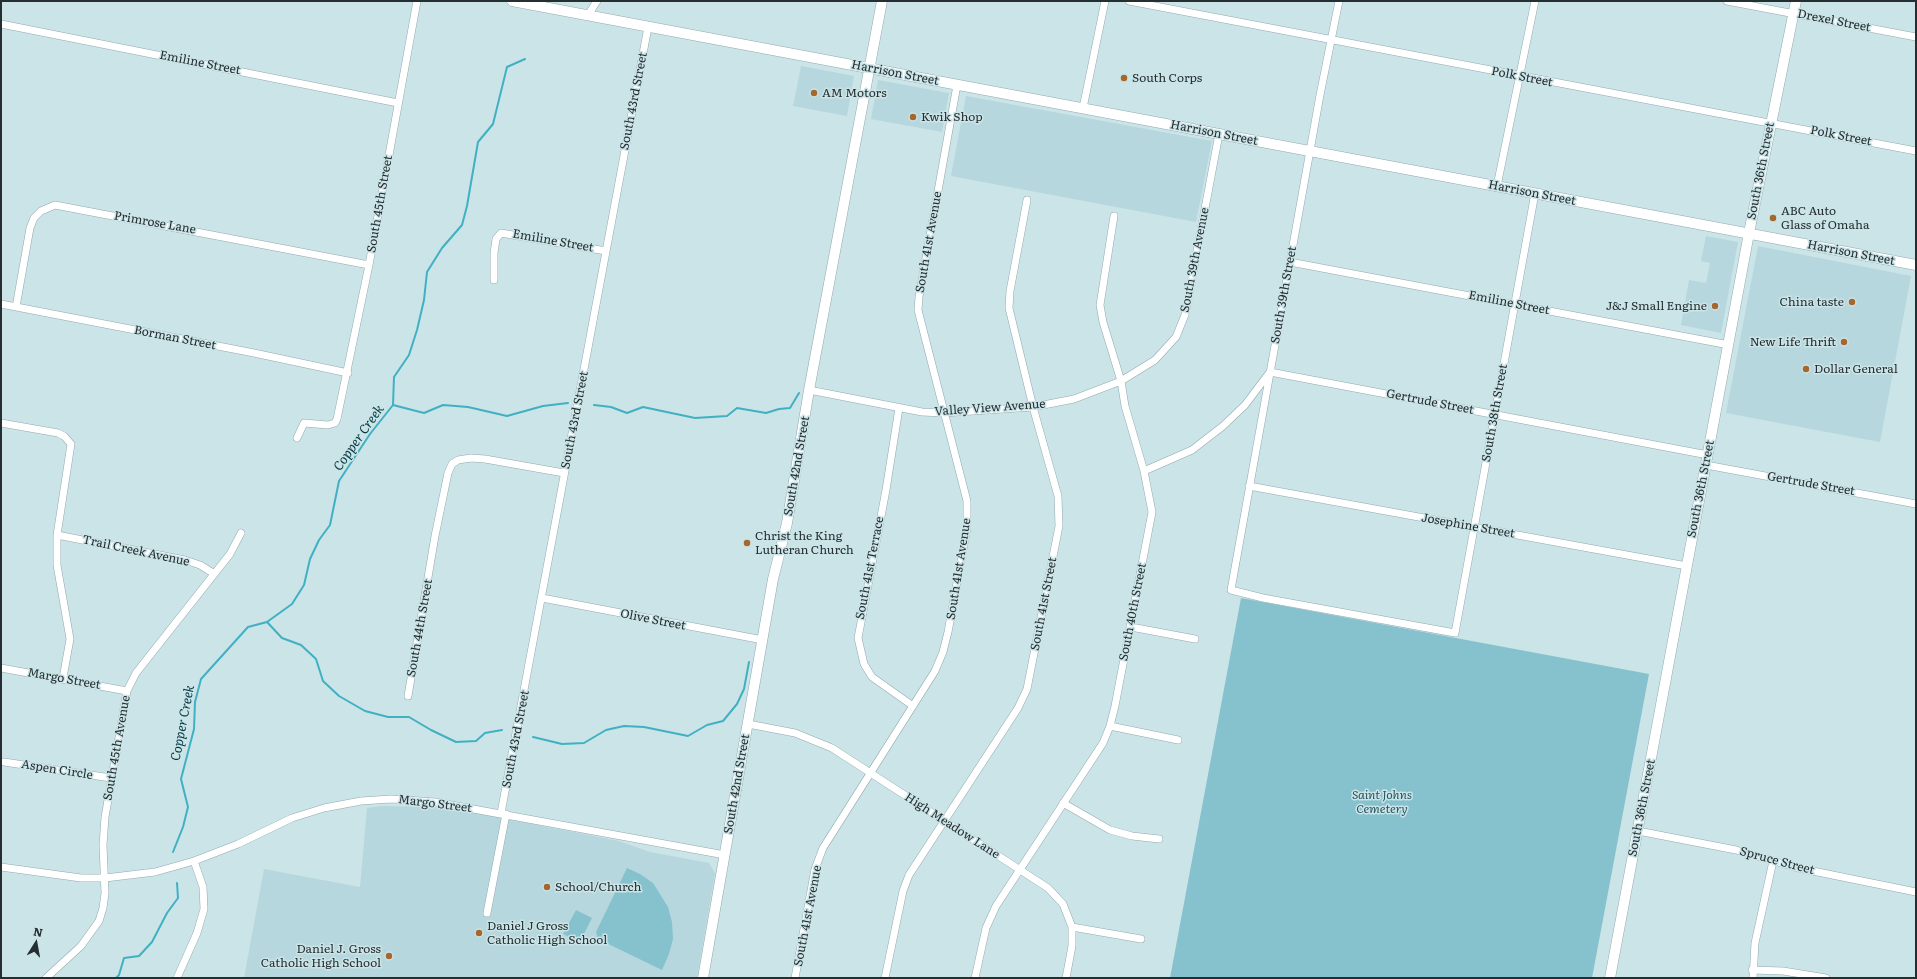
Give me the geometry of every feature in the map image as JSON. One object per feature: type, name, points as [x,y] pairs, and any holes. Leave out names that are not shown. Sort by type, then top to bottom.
[{"type":"main road","name":"Harrison Street","points":[[512,1],[1916,265]]},
{"type":"main road","name":"South 42nd Street","points":[[703,978],[773,579],[787,523],[809,390],[882,1]]},
{"type":"main road","name":"South 36th Street","points":[[1610,978],[1749,233],[1796,1]]},
{"type":"street","name":"South 45th Street","points":[[298,438],[304,423],[335,423],[340,406],[369,265],[417,1]]},
{"type":"street","points":[[588,15],[597,1]]},
{"type":"street","points":[[1083,108],[1105,1]]},
{"type":"street","name":"Polk Street","points":[[1129,1],[1916,151]]},
{"type":"street","name":"South 39th Street","points":[[1339,1],[1310,151],[1231,590],[1263,598],[1455,633]]},
{"type":"street","points":[[1497,186],[1535,1]]},
{"type":"street","name":"Drexel Street","points":[[1728,1],[1916,37]]},
{"type":"street","name":"Emiline Street","points":[[1,24],[398,103]]},
{"type":"street","name":"South 43rd Street","points":[[487,913],[564,473],[648,27]]},
{"type":"street","name":"South 41st Avenue","points":[[795,978],[815,869],[823,848],[935,671],[943,652],[967,528],[967,501],[918,310],[957,85]]},
{"type":"street","name":"South 39th Avenue","points":[[1121,381],[1155,360],[1173,340],[1182,326],[1189,303],[1219,134]]},
{"type":"street","name":"South 38th Street","points":[[1455,633],[1535,193]]},
{"type":"street","name":"South 41st Street","points":[[885,978],[903,891],[910,875],[1018,708],[1027,689],[1034,660],[1059,526],[1060,508],[1046,449],[1033,407],[1012,326],[1010,308],[1010,291],[1027,200]]},
{"type":"street","name":"Primrose Lane","points":[[16,307],[30,228],[34,218],[41,211],[55,205],[369,265]]},
{"type":"street","name":"South 40th Street","points":[[975,978],[986,928],[996,906],[1062,802],[1103,743],[1110,726],[1131,627],[1152,512],[1151,499],[1144,471],[1125,406],[1121,381],[1103,322],[1100,305],[1114,216]]},
{"type":"street","name":"Emiline Street","points":[[494,280],[494,252],[496,239],[501,233],[606,251]]},
{"type":"street","name":"Emiline Street","points":[[1290,262],[1729,345]]},
{"type":"street","name":"Borman Street","points":[[1,304],[254,353],[348,373]]},
{"type":"street","points":[[1144,471],[1192,450],[1223,426],[1244,404],[1270,372]]},
{"type":"street","name":"Gertrude Street","points":[[1270,372],[1495,415],[1916,504]]},
{"type":"street","name":"Valley View Avenue","points":[[809,390],[899,408],[943,412],[1033,407],[1074,399],[1121,381]]},
{"type":"street","name":"South 41st Terrace","points":[[899,408],[886,490],[858,638],[864,664],[872,677],[913,706]]},
{"type":"street","points":[[1,423],[64,436],[71,444],[56,535],[57,565],[70,639],[63,678]]},
{"type":"street","name":"South 44th Street","points":[[408,696],[448,473],[452,464],[458,460],[485,458],[564,473]]},
{"type":"street","name":"Josephine Street","points":[[1249,486],[1687,566]]},
{"type":"street","name":"South 45th Avenue","points":[[46,978],[80,946],[99,921],[103,908],[105,878],[103,845],[104,817],[127,691],[136,673],[230,554],[241,533]]},
{"type":"street","name":"Trail Creek Avenue","points":[[56,535],[185,560],[200,565],[213,574]]},
{"type":"street","name":"Olive Street","points":[[542,598],[763,640]]},
{"type":"street","points":[[1131,627],[1195,639]]},
{"type":"street","name":"Margo Street","points":[[1,668],[63,678],[127,691]]},
{"type":"street","name":"High Meadow Lane","points":[[748,724],[795,733],[811,738],[832,748],[1048,888],[1058,897],[1068,914],[1072,927]]},
{"type":"street","points":[[1110,726],[1178,740]]},
{"type":"street","name":"Aspen Circle","points":[[4,762],[110,778]]},
{"type":"street","name":"Margo Street","points":[[1,867],[61,877],[105,878],[155,872],[194,861],[238,844],[292,818],[324,808],[360,801],[413,799],[504,814],[725,855]]},
{"type":"street","points":[[1062,802],[1110,830],[1132,836],[1159,839]]},
{"type":"street","name":"Spruce Street","points":[[1638,831],[1736,850],[1798,868],[1916,892]]},
{"type":"street","points":[[177,978],[197,933],[204,909],[203,887],[194,861]]},
{"type":"street","points":[[1752,978],[1755,943],[1773,861]]},
{"type":"street","points":[[1066,978],[1072,946],[1072,927],[1141,939]]},
{"type":"street","points":[[1752,970],[1783,971],[1826,978]]},
{"type":"shaded area","points":[[801,66],[854,76],[847,116],[793,106]]},
{"type":"shaded area","name":"Kwik Shop","points":[[878,80],[949,93],[942,132],[871,119]]},
{"type":"shaded area","points":[[966,96],[1212,141],[1196,222],[951,176]]},
{"type":"shaded area","points":[[1706,236],[1738,242],[1721,333],[1681,325],[1689,280],[1706,283],[1710,263],[1701,261]]},
{"type":"shaded area","points":[[1758,246],[1911,276],[1880,442],[1726,413]]},
{"type":"shaded area","name":"Daniel J Gross Catholic High School","points":[[381,806],[434,807],[461,810],[619,841],[650,852],[709,863],[715,873],[697,978],[244,978],[264,869],[360,887],[367,808]]},
{"type":"green space","name":"Saint Johns Cemetery","points":[[1241,598],[1649,674],[1592,978],[1170,978]]},
{"type":"green space","points":[[627,868],[640,874],[653,883],[668,907],[672,922],[673,939],[669,954],[662,970],[598,939],[596,932]]},
{"type":"green space","points":[[576,910],[592,918],[580,942],[563,934]]},
{"type":"waterway","name":"Copper Creek","points":[[173,852],[183,827],[188,807],[181,779],[194,729],[195,702],[201,679],[248,627],[267,622],[292,604],[304,585],[310,559],[319,540],[330,525],[339,481],[370,434],[393,405],[394,377],[409,355],[417,330],[424,300],[427,272],[442,248],[462,225],[467,206],[478,142],[493,124],[507,67],[525,59]]},
{"type":"waterway","points":[[594,405],[611,407],[627,413],[643,407],[695,418],[727,416],[737,408],[766,413],[779,409],[790,408],[799,393]]},
{"type":"waterway","points":[[393,405],[424,413],[443,405],[468,407],[507,416],[543,406],[568,403]]},
{"type":"waterway","points":[[267,622],[282,638],[301,645],[316,659],[323,681],[339,696],[365,711],[388,717],[409,717],[456,742],[476,741],[485,733],[502,730]]},
{"type":"waterway","points":[[533,737],[562,744],[584,743],[606,730],[624,726],[644,727],[688,736],[707,725],[723,721],[737,704],[744,689],[749,662]]},
{"type":"waterway","name":"Copper Creek","points":[[116,978],[119,975],[124,958],[139,956],[152,942],[167,913],[178,898],[177,883]]},
{"type":"place","name":"South Corps","points":[[1124,78]]},
{"type":"place","name":"AM Motors","points":[[814,93]]},
{"type":"place","name":"Kwik Shop","points":[[913,117]]},
{"type":"place","name":"ABC Auto Glass of Omaha","points":[[1773,218]]},
{"type":"place","name":"China taste","points":[[1852,302]]},
{"type":"place","name":"J&J Small Engine","points":[[1715,306]]},
{"type":"place","name":"New Life Thrift","points":[[1844,342]]},
{"type":"place","name":"Dollar General","points":[[1806,369]]},
{"type":"place","name":"Christ the King Lutheran Church","points":[[747,543]]},
{"type":"place","name":"School/Church","points":[[547,887]]},
{"type":"place","name":"Daniel J Gross Catholic High School","points":[[479,933]]},
{"type":"place","name":"Daniel J. Gross Catholic High School","points":[[389,956]]}]
